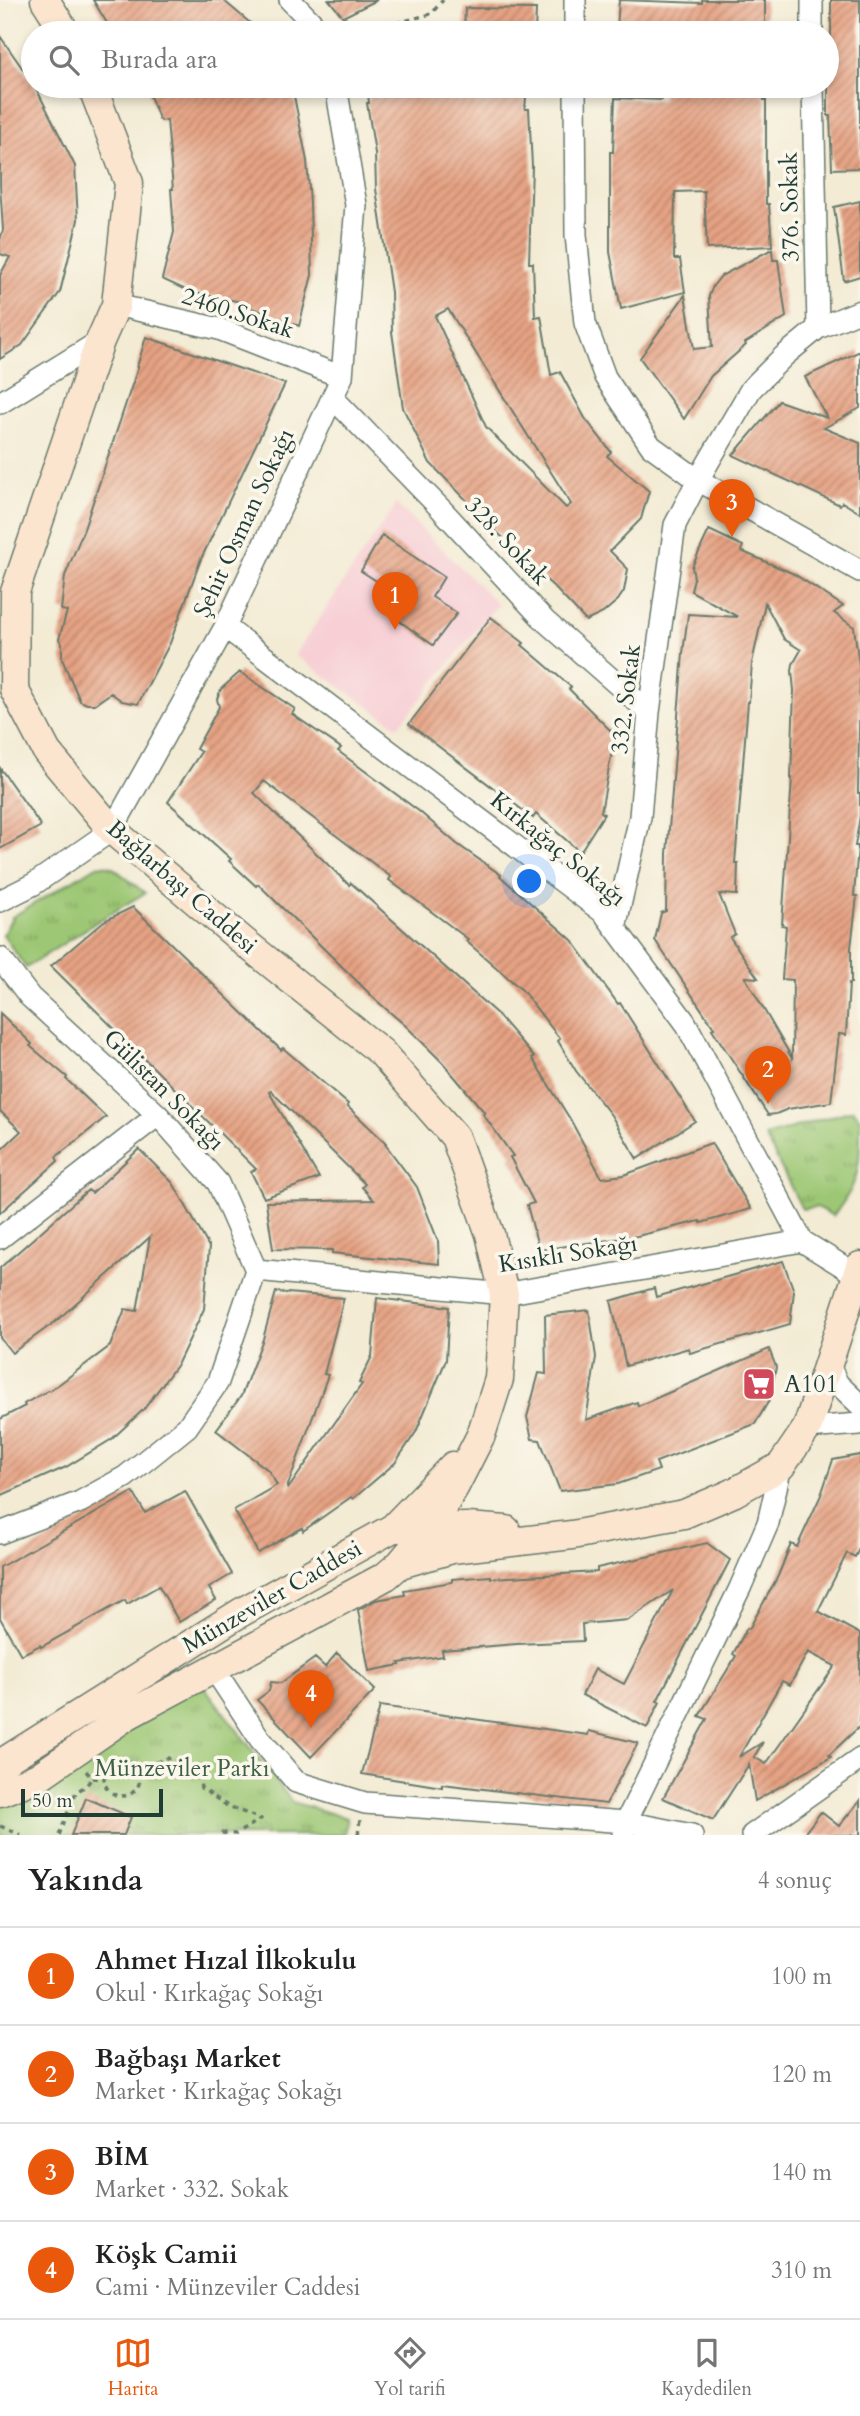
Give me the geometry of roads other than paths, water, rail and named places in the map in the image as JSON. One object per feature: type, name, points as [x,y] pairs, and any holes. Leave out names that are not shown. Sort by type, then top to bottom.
[{"type":"street","points":[[45,0],[58,21]]},
{"type":"street","points":[[289,0],[310,21]]},
{"type":"street","points":[[575,0],[575,21]]},
{"type":"street","points":[[812,0],[812,21]]},
{"type":"street","name":"Bağlarbaşı Caddesi","points":[[97,98],[129,183],[116,305],[100,341],[15,592],[14,689],[47,752],[112,830],[243,941],[381,1052],[455,1137],[490,1234],[504,1294],[499,1379],[481,1435],[455,1486],[431,1527],[400,1564]]},
{"type":"street","name":"Şehit Osman Sokağı","points":[[0,901],[34,884],[112,830],[225,627],[342,377],[356,205],[338,98]]},
{"type":"street","points":[[575,98],[576,235],[586,323],[605,377],[651,446],[698,480],[860,571]]},
{"type":"street","name":"376. Sokak","points":[[813,98],[818,328]]},
{"type":"street","name":"2460.Sokak","points":[[116,305],[219,329],[342,377]]},
{"type":"street","name":"332. Sokak","points":[[615,928],[640,817],[649,712],[675,525],[751,389],[784,356],[818,328],[860,311]]},
{"type":"street","points":[[0,404],[100,341]]},
{"type":"street","name":"328. Sokak","points":[[333,398],[545,621],[649,712]]},
{"type":"street","name":"Kırkağaç Sokağı","points":[[225,627],[604,913],[685,1022],[802,1241]]},
{"type":"street","name":"Gülistan Sokağı","points":[[0,958],[30,997],[158,1115],[218,1183],[256,1270]]},
{"type":"street","points":[[0,1238],[158,1115]]},
{"type":"street","points":[[802,1241],[859,1271]]},
{"type":"street","name":"Kısıklı Sokağı","points":[[256,1270],[504,1294],[802,1241]]},
{"type":"street","points":[[0,1533],[80,1502],[125,1477],[187,1427],[218,1382],[256,1270]]},
{"type":"street","name":"Münzeviler Caddesi","points":[[0,1792],[38,1777],[128,1715],[386,1576],[400,1564],[453,1549],[572,1535],[684,1514],[733,1493],[781,1466],[807,1428],[859,1271]]},
{"type":"street","points":[[828,1364],[838,1384],[860,1405]]},
{"type":"street","points":[[807,1428],[860,1424]]},
{"type":"street","name":"Bağlarbaşı Caddesi","points":[[393,1528],[481,1435]]},
{"type":"street","points":[[624,1829],[740,1588],[768,1523],[781,1466]]},
{"type":"street","points":[[455,1486],[457,1513],[468,1527]]},
{"type":"street","name":"Münzeviler Caddesi","points":[[0,1764],[240,1614],[393,1528],[468,1527],[572,1535]]},
{"type":"street","points":[[393,1528],[400,1564]]},
{"type":"street","points":[[214,1669],[260,1739],[296,1782],[365,1803],[692,1835]]},
{"type":"street","points":[[752,1835],[860,1759]]},
{"type":"place","name":"BİM","points":[[732,537]]},
{"type":"place","name":"Ahmet Hızal İlkokulu","points":[[395,630]]},
{"type":"place","name":"Bağbaşı Market","points":[[768,1104]]},
{"type":"place","name":"A101","points":[[759,1384]]},
{"type":"place","name":"Köşk Camii","points":[[311,1728]]},
{"type":"park label","name":"Münzeviler Parkı","points":[[182,1768]]}]
